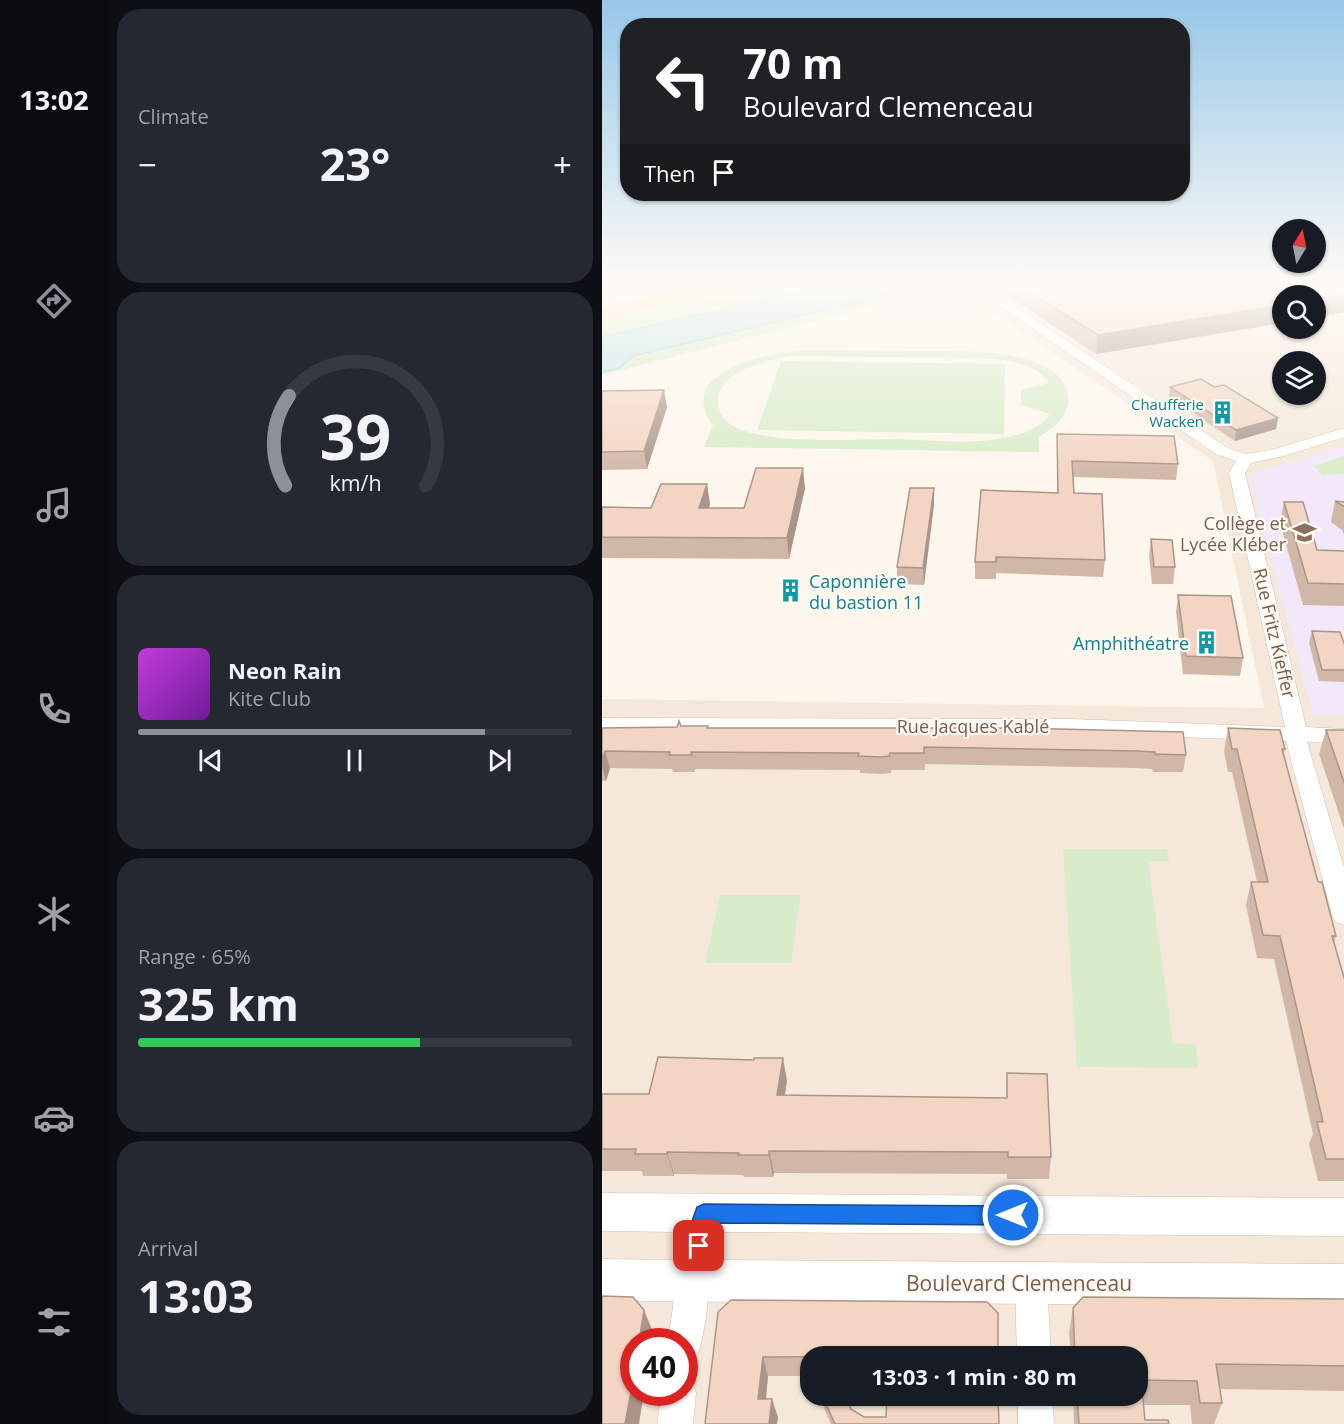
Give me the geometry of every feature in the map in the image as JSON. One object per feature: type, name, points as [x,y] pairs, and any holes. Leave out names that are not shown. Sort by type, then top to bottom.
[{"type":"street","points":[[1069,347],[1222,451],[1245,459],[1278,453],[1344,432]]},
{"type":"street","name":"Rue Fritz Kieffer","points":[[1245,459],[1237,473],[1295,717],[1297,748],[1344,915]]},
{"type":"street","name":"Rue Jacques Kablé","points":[[602,724],[1073,726],[1344,736]]},
{"type":"street","points":[[602,1212],[1344,1217]]},
{"type":"street","points":[[687,1328],[704,1214]]},
{"type":"street","name":"Boulevard Clemenceau","points":[[602,1280],[1344,1285]]},
{"type":"street","points":[[1031,1283],[1034,1346]]},
{"type":"street","points":[[675,1424],[677,1406]]},
{"type":"street","points":[[1035,1406],[1036,1424]]},
{"type":"shaded area","points":[[1045,347],[1344,347],[1344,1424],[602,1424],[602,699],[1264,708],[1213,461]]},
{"type":"shaded area","name":"Collège et Lycée Kléber","points":[[1344,445],[1344,715],[1313,714],[1248,475]]},
{"type":"green space","points":[[669,347],[709,347],[602,375],[602,372],[620,368],[633,356]]},
{"type":"green space","points":[[806,350],[947,351],[1024,358],[1045,366],[1060,378],[1068,395],[1067,409],[1060,420],[1039,437],[1039,452],[704,447],[713,426],[704,407],[706,391],[715,378],[750,360]],"holes":[[[789,356],[979,358],[1018,363],[1036,370],[1043,376],[1049,383],[1021,390],[1021,405],[1050,414],[1046,419],[1023,433],[990,440],[964,442],[898,439],[814,440],[750,433],[729,423],[722,416],[718,407],[723,385],[732,377],[754,365]]]},
{"type":"green space","points":[[781,361],[1005,364],[1004,434],[757,430]]},
{"type":"green space","points":[[1344,456],[1344,474],[1322,475],[1314,466]]},
{"type":"green space","points":[[1063,849],[1167,849],[1169,861],[1148,861],[1173,1043],[1195,1044],[1199,1068],[1077,1067]]},
{"type":"green space","points":[[720,895],[801,895],[791,963],[705,963]]},
{"type":"water","points":[[602,347],[669,347],[633,356],[620,368],[602,372]]},
{"type":"building","points":[[1201,379],[1214,387],[1224,385],[1278,418],[1236,430],[1170,387]]},
{"type":"building","points":[[664,390],[644,451],[602,452],[602,391]]},
{"type":"building","points":[[1057,434],[1174,436],[1178,464],[1072,461],[1074,493],[1102,494],[1105,560],[996,557],[996,562],[975,562],[981,490],[1058,493]]},
{"type":"building","points":[[756,468],[803,468],[787,538],[602,537],[602,507],[651,508],[661,484],[707,484],[699,508],[744,508]]},
{"type":"building","points":[[910,488],[934,488],[923,568],[897,567]]},
{"type":"building","points":[[1335,501],[1345,502],[1345,507]]},
{"type":"building","points":[[1284,502],[1303,502],[1317,550],[1345,551],[1345,584],[1308,583]]},
{"type":"building","points":[[1151,539],[1172,540],[1175,567],[1154,567]]},
{"type":"building","name":"Amphithéatre","points":[[1178,595],[1231,596],[1243,658],[1186,656]]},
{"type":"building","points":[[1312,631],[1340,632],[1345,646],[1345,670],[1322,670]]},
{"type":"building","points":[[679,721],[681,726],[708,726],[707,728],[1014,728],[1183,732],[1186,755],[1137,751],[924,747],[924,753],[890,753],[889,756],[881,757],[858,756],[859,753],[691,752],[692,755],[669,755],[670,752],[605,751],[602,761],[602,728],[677,727]]},
{"type":"building","points":[[1228,728],[1280,730],[1285,749],[1282,749],[1318,882],[1322,882],[1336,936],[1332,936],[1345,981],[1345,1159],[1326,1159],[1317,1122],[1323,1122],[1280,936],[1263,935],[1251,882],[1268,882],[1237,749],[1232,749]]},
{"type":"building","points":[[1326,730],[1345,730],[1345,785]]},
{"type":"building","points":[[658,1057],[754,1060],[754,1058],[783,1058],[777,1095],[1007,1098],[1007,1073],[1047,1074],[1051,1157],[1008,1157],[1008,1152],[769,1151],[769,1155],[667,1152],[667,1154],[635,1154],[636,1149],[602,1149],[602,1094],[649,1094]]},
{"type":"building","points":[[602,1296],[633,1297],[644,1310],[641,1328],[620,1328],[620,1406],[628,1406],[625,1424],[602,1424]]},
{"type":"building","points":[[1083,1297],[1345,1299],[1345,1366],[1216,1364],[1222,1403],[1200,1403],[1197,1381],[1148,1380],[1148,1346],[1075,1346],[1073,1308]]},
{"type":"building","points":[[731,1300],[987,1302],[998,1313],[998,1346],[800,1346],[800,1357],[763,1357],[758,1399],[772,1399],[769,1424],[705,1424],[718,1312]]},
{"type":"building","points":[[827,1406],[850,1406],[864,1417],[886,1417],[886,1406],[998,1406],[999,1424],[835,1424]]},
{"type":"building","points":[[1078,1406],[1144,1406],[1145,1420],[1168,1420],[1169,1424],[1079,1424]]},
{"type":"place","name":"Chaufferie Wacken","points":[[1222,413]]},
{"type":"place","name":"Collège et Lycée Kléber","points":[[1304,533]]},
{"type":"place","name":"Caponnière du bastion 11","points":[[791,591]]},
{"type":"place","name":"Amphithéatre","points":[[1207,643]]},
{"type":"route","points":[[699,1246],[704,1214],[1013,1215]]}]
